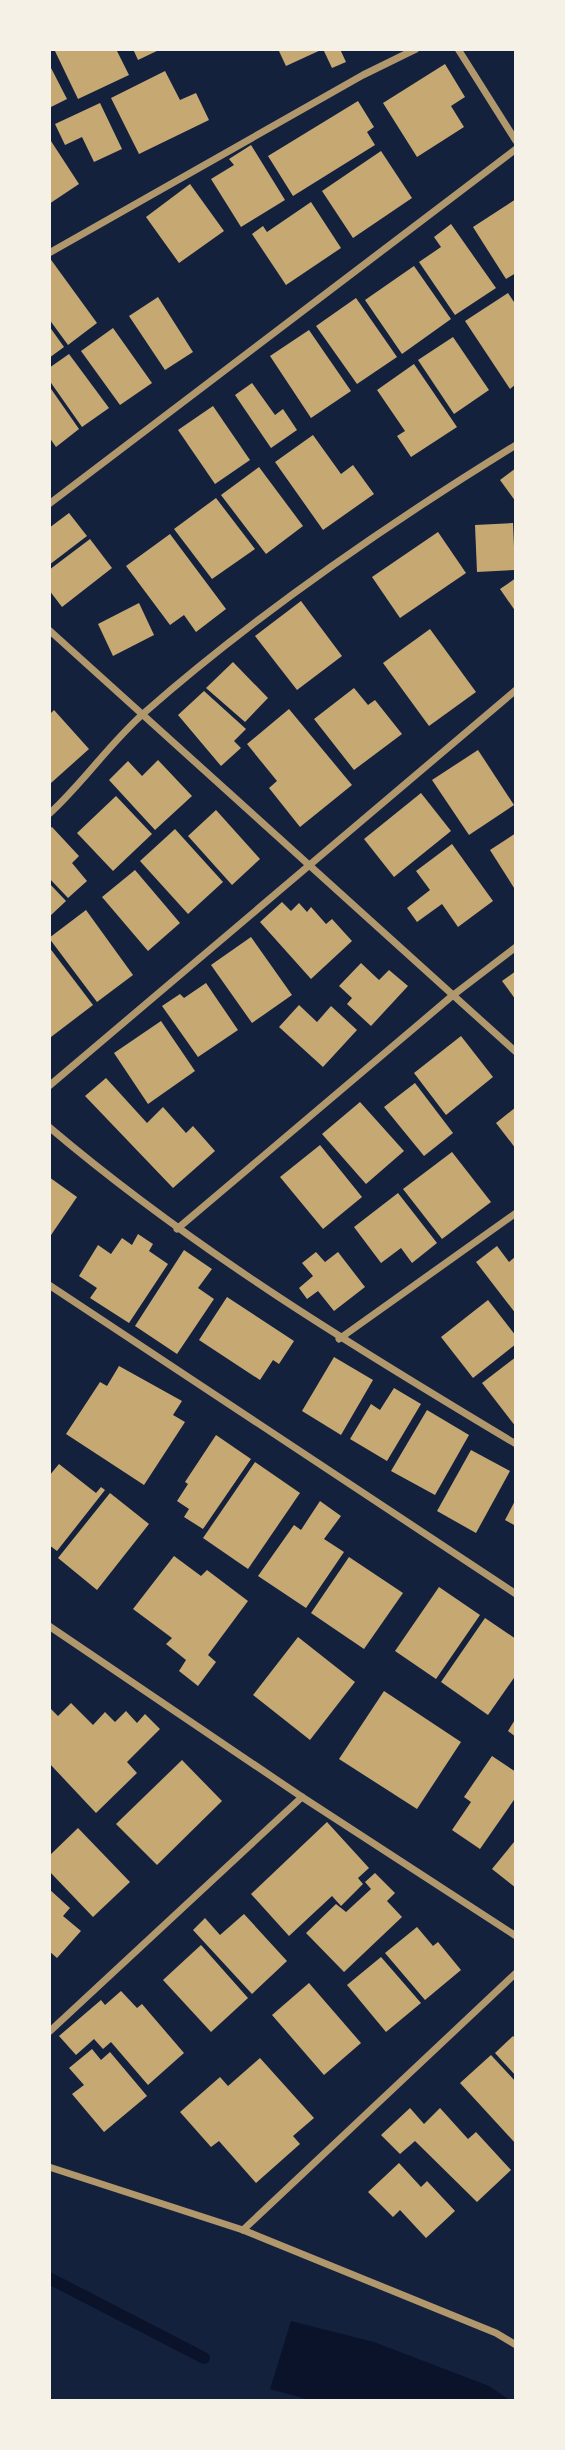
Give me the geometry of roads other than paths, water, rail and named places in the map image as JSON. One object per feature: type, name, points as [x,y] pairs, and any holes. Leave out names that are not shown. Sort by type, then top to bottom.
[{"type":"street","points":[[49,253],[363,75],[416,49]]},
{"type":"street","points":[[458,49],[516,141]]},
{"type":"street","points":[[49,504],[516,149]]},
{"type":"street","points":[[49,814],[142,715],[262,615],[465,476],[516,445]]},
{"type":"street","points":[[49,630],[308,867],[516,1052]]},
{"type":"street","points":[[49,1086],[516,690]]},
{"type":"street","points":[[177,1229],[453,996],[516,947]]},
{"type":"street","points":[[49,1127],[177,1229],[340,1339],[516,1444]]},
{"type":"street","points":[[340,1339],[516,1213]]},
{"type":"street","points":[[49,1285],[516,1594]]},
{"type":"street","points":[[49,1626],[302,1797],[516,1936]]},
{"type":"street","points":[[49,2032],[302,1797]]},
{"type":"street","points":[[243,2230],[516,1973]]},
{"type":"street","points":[[49,2167],[243,2230],[496,2333],[516,2345]]},
{"type":"water","points":[[291,2321],[374,2342],[489,2386],[511,2401],[313,2401],[270,2389]]},
{"type":"waterway","points":[[49,2278],[204,2358]]}]
